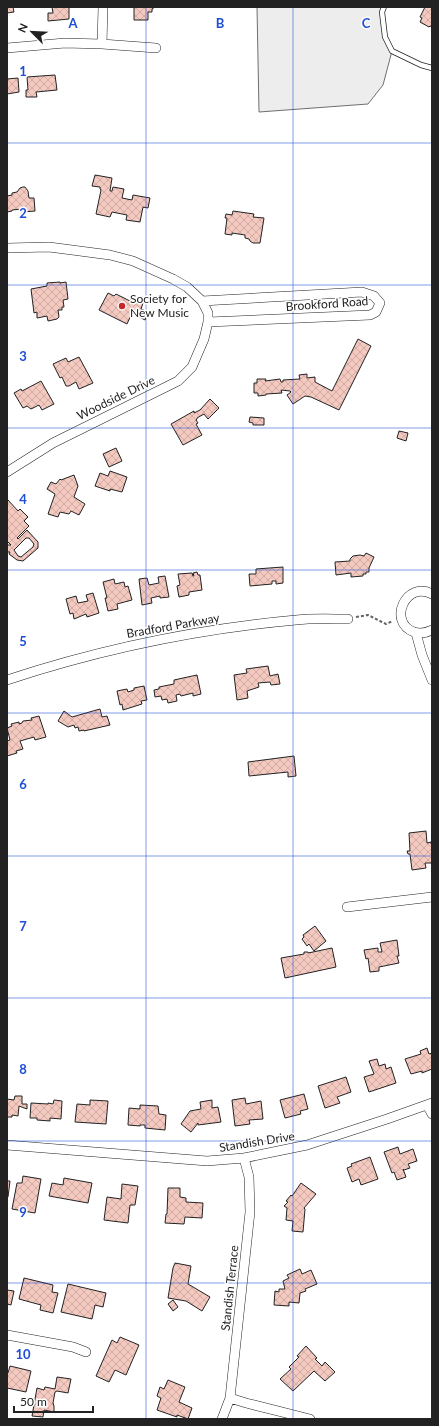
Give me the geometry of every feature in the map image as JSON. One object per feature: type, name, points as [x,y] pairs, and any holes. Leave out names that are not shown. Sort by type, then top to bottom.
[{"type":"street","points":[[102,44],[103,7]]},
{"type":"street","points":[[7,48],[65,43],[156,48]]},
{"type":"street","points":[[7,248],[49,247],[110,255],[133,261],[187,287],[202,301],[208,313],[208,322]]},
{"type":"street","name":"Brookford Road","points":[[202,301],[362,292],[374,296],[380,303],[376,312],[370,315],[208,322]]},
{"type":"street","name":"Woodside Drive","points":[[7,472],[53,443],[178,381],[192,367],[204,340],[208,322]]},
{"type":"street","points":[[432,594],[418,592],[408,596],[402,606],[401,617],[407,627],[416,633],[423,633],[432,630]]},
{"type":"street","name":"Bradford Parkway","points":[[7,680],[51,665],[130,645],[206,631],[297,620],[348,619]]},
{"type":"street","points":[[416,633],[432,680]]},
{"type":"street","points":[[347,908],[432,897]]},
{"type":"street","points":[[429,1104],[432,1114]]},
{"type":"street","name":"Standish Drive","points":[[7,1145],[200,1161],[244,1158],[307,1145],[429,1104]]},
{"type":"street","name":"Standish Terrace","points":[[222,1419],[230,1398],[250,1212],[250,1177],[244,1158]]},
{"type":"street","points":[[7,1335],[73,1347],[86,1352]]},
{"type":"street","points":[[230,1398],[310,1419]]},
{"type":"lane","points":[[384,7],[382,12],[385,37],[392,51],[421,65],[432,68]]},
{"type":"path","points":[[348,619],[368,615],[386,624],[401,617]]},
{"type":"shaded area","points":[[257,7],[384,7],[385,37],[392,51],[383,85],[368,104],[259,112]]},
{"type":"building","points":[[7,7],[13,7],[14,12],[7,13]]},
{"type":"building","points":[[52,7],[69,7],[69,19],[48,21],[48,13],[53,13]]},
{"type":"building","points":[[134,7],[153,7],[152,12],[148,12],[148,20],[134,20]]},
{"type":"building","points":[[425,7],[432,7],[432,27],[420,22],[422,18],[420,17]]},
{"type":"building","points":[[55,75],[57,90],[36,92],[37,97],[26,97],[26,90],[28,90],[27,77]]},
{"type":"building","points":[[18,78],[19,92],[7,94],[7,79]]},
{"type":"building","points":[[95,175],[112,178],[110,191],[112,191],[113,187],[124,189],[122,198],[132,200],[133,195],[150,198],[148,208],[143,207],[140,222],[126,220],[127,215],[112,212],[110,217],[96,214],[101,190],[100,187],[92,186]]},
{"type":"building","points":[[25,187],[28,191],[29,198],[34,198],[35,211],[22,212],[22,209],[7,212],[7,196],[12,195],[12,193],[17,192]]},
{"type":"building","points":[[233,211],[254,214],[253,217],[264,218],[260,243],[253,243],[249,239],[245,238],[245,235],[232,233],[232,235],[225,234],[226,214],[232,215]]},
{"type":"building","points":[[66,282],[68,299],[63,300],[64,307],[62,307],[62,310],[58,310],[59,317],[48,321],[47,316],[37,318],[37,312],[34,313],[31,289],[47,286],[47,283]]},
{"type":"building","name":"Society for New Music","points":[[108,293],[114,296],[116,294],[130,301],[131,298],[143,303],[141,309],[148,312],[145,320],[132,313],[127,324],[99,310]]},
{"type":"building","points":[[358,339],[371,346],[339,410],[311,397],[305,396],[293,404],[287,395],[291,392],[290,391],[281,390],[282,393],[258,396],[258,393],[254,393],[254,383],[257,383],[257,379],[266,379],[265,381],[280,379],[281,382],[283,382],[283,380],[300,379],[299,375],[307,374],[307,378],[315,377],[315,382],[332,391]]},
{"type":"building","points":[[79,357],[93,383],[79,389],[76,382],[66,386],[53,364],[66,358],[68,362]]},
{"type":"building","points":[[41,381],[54,404],[42,410],[39,405],[31,409],[27,406],[23,408],[14,393],[21,389],[22,391]]},
{"type":"building","points":[[210,399],[219,408],[208,419],[204,414],[197,418],[196,420],[198,423],[196,424],[202,435],[183,445],[171,424],[194,411],[194,413],[200,410]]},
{"type":"building","points":[[250,417],[264,418],[264,425],[253,425],[253,423],[249,422]]},
{"type":"building","points":[[399,431],[408,433],[406,441],[397,438]]},
{"type":"building","points":[[116,448],[122,461],[109,467],[103,454]]},
{"type":"building","points":[[110,471],[127,477],[122,492],[110,489],[110,491],[95,486],[100,473],[108,476]]},
{"type":"building","points":[[74,475],[78,486],[74,497],[85,504],[79,515],[71,511],[69,514],[60,512],[58,517],[48,514],[55,494],[47,489],[51,482],[56,484],[60,479],[61,480]]},
{"type":"building","points":[[8,500],[18,511],[20,509],[28,517],[24,521],[29,526],[17,538],[18,539],[27,530],[38,542],[38,548],[23,561],[17,560],[9,554],[10,552],[7,552],[7,545],[11,545],[7,541]],"holes":[[[26,538],[29,538],[34,544],[33,547],[21,557],[18,556],[14,550]]]},
{"type":"building","points":[[366,553],[374,557],[369,568],[369,572],[363,574],[363,576],[351,577],[351,573],[336,575],[335,562],[350,561],[353,556],[364,556]]},
{"type":"building","points":[[283,567],[283,583],[276,584],[276,581],[272,581],[272,584],[250,586],[249,574],[256,574],[256,569]]},
{"type":"building","points":[[197,572],[198,575],[200,575],[202,590],[189,592],[189,595],[179,597],[177,586],[180,585],[178,574],[192,573],[194,576],[193,573]]},
{"type":"building","points":[[165,576],[169,597],[160,598],[160,596],[151,598],[152,603],[142,605],[139,579],[147,578],[149,585],[159,583],[158,577]]},
{"type":"building","points":[[114,579],[115,584],[124,582],[125,587],[128,586],[132,600],[117,604],[118,609],[108,611],[105,598],[107,598],[103,582]]},
{"type":"building","points":[[93,593],[99,613],[87,617],[86,614],[74,619],[73,613],[70,614],[66,599],[76,596],[78,603],[88,601],[86,595]]},
{"type":"building","points":[[268,666],[270,676],[278,674],[280,684],[271,685],[270,682],[258,683],[259,687],[247,691],[248,698],[237,700],[234,675],[247,673],[246,669]]},
{"type":"building","points":[[197,675],[201,694],[193,696],[193,693],[181,696],[180,694],[176,695],[177,701],[168,703],[167,699],[162,700],[161,696],[155,697],[154,690],[159,689],[159,687],[174,684],[174,680]]},
{"type":"building","points":[[144,686],[147,700],[141,701],[142,704],[123,710],[122,704],[120,705],[117,691],[127,689],[128,692],[134,690],[134,688]]},
{"type":"building","points":[[100,709],[102,717],[107,716],[110,725],[79,731],[78,727],[75,728],[74,725],[68,727],[58,721],[64,711],[72,717]]},
{"type":"building","points":[[39,716],[46,737],[35,740],[34,737],[20,741],[23,749],[16,751],[17,753],[7,756],[7,741],[10,740],[7,728],[12,726],[11,724],[19,722],[19,724],[23,721],[32,720],[31,718]]},
{"type":"building","points":[[294,756],[296,776],[288,777],[288,772],[249,776],[248,762]]},
{"type":"building","points":[[426,831],[427,843],[431,842],[432,844],[432,863],[425,863],[426,868],[412,870],[410,854],[408,854],[407,851],[410,851],[409,833]]},
{"type":"building","points":[[315,926],[326,941],[314,951],[309,944],[307,946],[302,939],[304,937],[303,935]]},
{"type":"building","points":[[397,940],[399,956],[397,956],[399,963],[379,967],[379,971],[370,972],[368,958],[366,959],[364,950],[378,948],[378,952],[382,952],[380,943]]},
{"type":"building","points":[[332,948],[336,967],[285,978],[281,958],[304,954],[304,952],[308,953]]},
{"type":"building","points":[[427,1048],[429,1054],[432,1053],[432,1069],[422,1073],[422,1071],[411,1074],[405,1059],[421,1054],[420,1051]]},
{"type":"building","points":[[377,1059],[379,1066],[385,1064],[386,1069],[391,1067],[396,1083],[369,1092],[364,1077],[374,1074],[369,1061]]},
{"type":"building","points":[[346,1077],[351,1092],[337,1097],[340,1103],[325,1108],[318,1086]]},
{"type":"building","points":[[304,1094],[308,1109],[300,1111],[301,1114],[285,1118],[280,1100]]},
{"type":"building","points":[[15,1096],[22,1096],[22,1104],[27,1104],[27,1109],[19,1106],[18,1116],[12,1115],[12,1117],[7,1117],[7,1099],[14,1100]]},
{"type":"building","points":[[245,1098],[246,1104],[261,1101],[263,1119],[249,1120],[250,1124],[235,1126],[232,1100]]},
{"type":"building","points":[[54,1100],[62,1101],[61,1119],[50,1118],[50,1121],[30,1118],[31,1103],[53,1104]]},
{"type":"building","points":[[90,1100],[108,1101],[106,1124],[75,1122],[77,1104],[90,1105]]},
{"type":"building","points":[[212,1100],[212,1108],[218,1107],[221,1122],[198,1125],[198,1123],[191,1132],[181,1124],[190,1111],[201,1109],[200,1102]]},
{"type":"building","points":[[140,1105],[158,1106],[159,1114],[166,1115],[165,1130],[145,1128],[145,1125],[128,1125],[129,1108],[140,1109]]},
{"type":"building","points":[[398,1147],[400,1154],[413,1149],[417,1161],[408,1164],[410,1168],[403,1169],[406,1177],[397,1180],[394,1172],[392,1173],[384,1152]]},
{"type":"building","points":[[370,1157],[378,1179],[361,1185],[359,1179],[352,1182],[347,1168],[352,1166],[351,1164]]},
{"type":"building","points":[[23,1176],[41,1179],[35,1213],[12,1209],[17,1183],[22,1183]]},
{"type":"building","points":[[64,1178],[92,1183],[88,1203],[49,1196],[52,1183],[63,1185]]},
{"type":"building","points":[[7,1181],[10,1181],[8,1197],[7,1197]]},
{"type":"building","points":[[301,1183],[316,1194],[304,1208],[303,1232],[292,1231],[293,1221],[286,1220],[287,1208],[284,1206],[288,1202],[286,1201],[291,1195],[292,1196]]},
{"type":"building","points":[[122,1184],[138,1186],[135,1205],[130,1205],[128,1223],[104,1220],[107,1197],[121,1199]]},
{"type":"building","points":[[168,1188],[180,1188],[180,1197],[186,1198],[186,1202],[203,1203],[202,1218],[185,1217],[184,1224],[165,1223],[167,1214]]},
{"type":"building","points":[[175,1263],[191,1266],[188,1284],[210,1297],[202,1311],[186,1301],[168,1298]]},
{"type":"building","points":[[300,1269],[302,1274],[311,1270],[317,1284],[300,1293],[299,1303],[289,1302],[289,1306],[274,1305],[275,1291],[279,1292],[279,1289],[285,1289],[283,1281],[289,1278],[287,1275]]},
{"type":"building","points":[[24,1278],[53,1285],[52,1292],[58,1293],[53,1313],[40,1310],[41,1305],[19,1299]]},
{"type":"building","points":[[68,1284],[106,1293],[103,1307],[95,1305],[92,1319],[61,1312]]},
{"type":"building","points":[[7,1290],[14,1291],[11,1305],[7,1304]]},
{"type":"building","points":[[173,1300],[178,1307],[173,1311],[168,1304]]},
{"type":"building","points":[[120,1337],[139,1345],[126,1375],[115,1370],[109,1382],[96,1376],[112,1340],[117,1343]]},
{"type":"building","points":[[306,1346],[322,1366],[325,1362],[335,1372],[325,1381],[314,1371],[293,1391],[280,1379],[291,1369],[289,1367],[299,1357],[297,1356]]},
{"type":"building","points":[[10,1366],[31,1371],[26,1392],[7,1388],[7,1373]]},
{"type":"building","points":[[57,1377],[71,1379],[68,1393],[55,1392],[53,1403],[54,1412],[44,1410],[43,1417],[32,1416],[37,1388],[44,1390],[45,1387],[55,1389]]},
{"type":"building","points":[[168,1380],[185,1387],[179,1402],[192,1408],[188,1419],[157,1410],[161,1398],[157,1396],[160,1387],[164,1389]]},
{"type":"place","name":"Society for New Music","points":[[122,306]]}]
